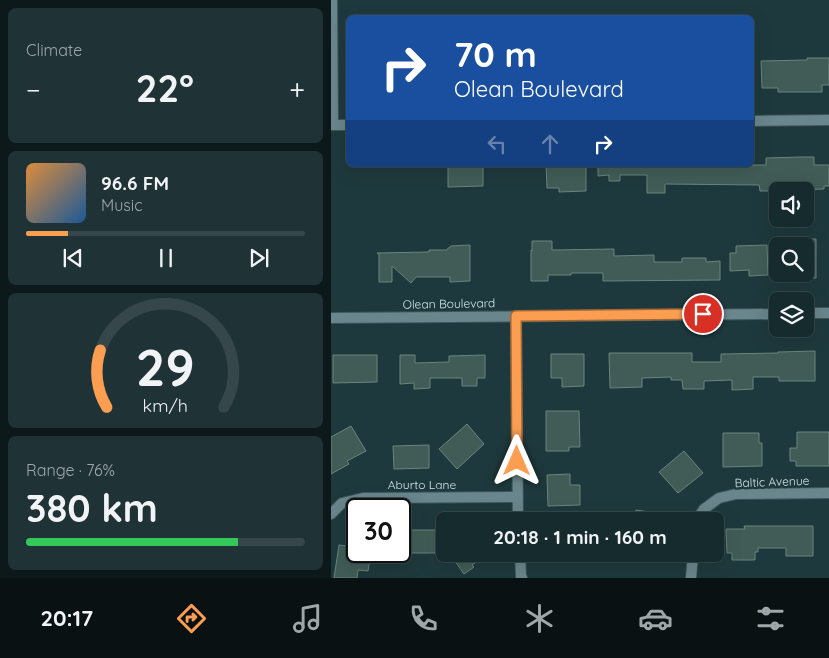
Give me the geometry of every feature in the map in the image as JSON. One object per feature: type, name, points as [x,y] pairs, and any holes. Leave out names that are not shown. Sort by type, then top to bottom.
[{"type":"street","points":[[332,0],[332,125],[346,125]]},
{"type":"street","points":[[754,121],[829,120]]},
{"type":"street","points":[[814,313],[829,313]]},
{"type":"street","name":"Olean Boulevard","points":[[331,318],[769,314]]},
{"type":"street","points":[[516,316],[518,512]]},
{"type":"street","name":"Baltic Avenue","points":[[702,512],[704,508],[719,498],[736,494],[829,493]]},
{"type":"street","name":"Aburto Lane","points":[[331,514],[342,503],[363,498],[517,497]]},
{"type":"street","points":[[520,562],[522,578]]},
{"type":"street","points":[[691,578],[692,562]]},
{"type":"building","points":[[807,58],[829,58],[829,85],[822,85],[822,92],[778,92],[778,88],[762,88],[761,61],[807,60]]},
{"type":"building","points":[[814,157],[814,165],[829,165],[829,186],[824,186],[824,189],[814,189],[814,182],[769,182],[769,191],[760,191],[759,185],[665,184],[665,193],[647,193],[647,175],[620,175],[620,181],[609,181],[609,175],[598,176],[598,167],[754,167],[754,165],[766,165],[766,158]]},
{"type":"building","points":[[448,167],[483,167],[483,186],[448,187]]},
{"type":"building","points":[[546,167],[586,167],[586,191],[559,192],[559,188],[547,188]]},
{"type":"building","points":[[814,239],[816,239],[816,278],[814,278]]},
{"type":"building","points":[[532,241],[552,241],[552,250],[614,249],[614,256],[654,255],[654,262],[682,262],[682,258],[706,258],[706,262],[720,261],[720,280],[603,281],[603,273],[571,273],[571,275],[548,275],[548,281],[531,281]]},
{"type":"building","points":[[470,245],[470,281],[450,282],[450,277],[416,277],[411,283],[392,266],[392,282],[379,282],[379,254],[377,253],[429,252],[429,250],[446,250],[451,246]]},
{"type":"building","points":[[767,245],[768,275],[749,276],[749,270],[730,271],[730,253],[736,253],[736,246]]},
{"type":"building","points":[[815,351],[815,381],[779,381],[779,377],[753,377],[753,389],[732,390],[732,380],[704,381],[704,389],[683,389],[682,380],[671,380],[671,377],[642,378],[642,387],[610,388],[609,353],[692,353],[692,362],[721,362],[721,354]]},
{"type":"building","points":[[551,354],[584,354],[584,386],[562,387],[562,378],[551,378]]},
{"type":"building","points":[[333,355],[377,355],[377,382],[333,383]]},
{"type":"building","points":[[400,355],[415,355],[415,363],[449,362],[449,356],[485,355],[485,378],[477,378],[477,386],[462,386],[462,378],[430,378],[430,388],[414,389],[414,383],[400,384]]},
{"type":"building","points":[[546,411],[579,411],[580,447],[569,447],[569,451],[546,451]]},
{"type":"building","points":[[467,424],[484,444],[457,469],[439,449]]},
{"type":"building","points":[[351,426],[366,451],[347,461],[349,464],[331,474],[331,437]]},
{"type":"building","points":[[797,432],[829,432],[829,466],[796,466],[796,461],[790,461],[790,448],[797,448]]},
{"type":"building","points":[[723,433],[759,433],[759,443],[762,443],[762,466],[723,467]]},
{"type":"building","points":[[429,445],[429,468],[394,469],[393,446]]},
{"type":"building","points":[[684,451],[703,473],[678,493],[659,472]]},
{"type":"building","points":[[570,474],[570,485],[580,485],[580,505],[548,506],[547,475]]},
{"type":"building","points":[[744,526],[813,526],[813,556],[786,556],[786,548],[758,548],[758,552],[755,552],[755,560],[732,560],[732,553],[727,553],[726,529],[745,529]]},
{"type":"building","points":[[411,530],[436,530],[436,553],[411,553]]},
{"type":"building","points":[[339,545],[346,546],[346,563],[369,563],[368,571],[358,570],[357,578],[334,578]]},
{"type":"building","points":[[456,562],[476,562],[472,565],[474,567],[464,574]]},
{"type":"route","points":[[517,461],[516,316],[703,314]]}]
